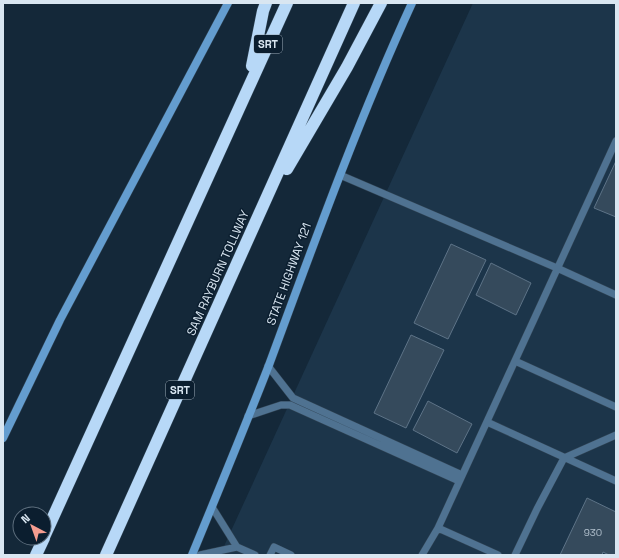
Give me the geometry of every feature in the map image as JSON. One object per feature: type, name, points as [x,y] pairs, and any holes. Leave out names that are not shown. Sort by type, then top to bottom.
[{"type":"highway","points":[[248,85],[263,11],[266,3]]},
{"type":"highway","name":"SRT","points":[[52,520],[286,3]]},
{"type":"highway","name":"SAM RAYBURN TOLLWAY","points":[[106,555],[354,3]]},
{"type":"highway","points":[[257,220],[347,67],[381,3]]},
{"type":"main road","points":[[3,438],[60,320],[228,3]]},
{"type":"main road","name":"STATE HIGHWAY 121","points":[[192,555],[268,366],[340,175],[395,40],[412,3]]},
{"type":"lane","points":[[422,555],[438,528],[616,141]]},
{"type":"lane","points":[[340,175],[557,268],[616,295]]},
{"type":"lane","points":[[515,361],[616,407]]},
{"type":"lane","points":[[268,366],[293,398],[461,478]]},
{"type":"lane","points":[[248,416],[281,405],[290,404],[461,478]]},
{"type":"lane","points":[[487,422],[616,481]]},
{"type":"lane","points":[[515,555],[564,458],[616,435]]},
{"type":"lane","points":[[212,507],[237,547],[255,555]]},
{"type":"lane","points":[[438,528],[498,555]]},
{"type":"lane","points":[[200,555],[237,547]]},
{"type":"lane","points":[[270,555],[274,547],[291,555]]},
{"type":"shaded area","points":[[473,3],[616,3],[616,555],[220,555]]},
{"type":"building","points":[[616,161],[616,217],[594,208]]},
{"type":"building","points":[[451,244],[486,260],[448,339],[414,323]]},
{"type":"building","points":[[491,263],[531,283],[516,315],[476,295]]},
{"type":"building","points":[[411,335],[444,350],[406,428],[374,413]]},
{"type":"building","points":[[428,401],[472,424],[457,453],[413,430]]},
{"type":"building","points":[[587,498],[616,512],[616,555],[609,555],[603,552],[602,555],[560,555]]}]
